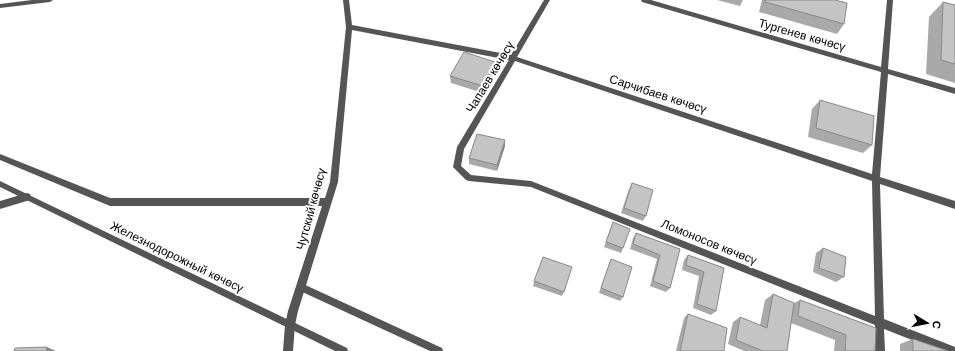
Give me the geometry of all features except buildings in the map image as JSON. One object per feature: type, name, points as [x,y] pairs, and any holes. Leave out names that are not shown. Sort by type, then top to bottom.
[{"type":"street","points":[[0,6],[50,0]]},
{"type":"street","name":"Чутский көчөсү","points":[[288,351],[290,325],[334,182],[349,27],[346,0]]},
{"type":"street","name":"Чапаев көчөсү","points":[[457,166],[460,148],[547,0]]},
{"type":"street","name":"Тургенев көчөсү","points":[[644,0],[955,91]]},
{"type":"street","points":[[880,351],[876,179],[890,0]]},
{"type":"street","name":"Сарчибаев көчөсү","points":[[349,27],[514,58],[955,205]]},
{"type":"street","points":[[0,157],[110,202],[327,202]]},
{"type":"street","name":"Ломоносов көчөсү","points":[[457,166],[469,178],[531,184],[952,351]]},
{"type":"street","points":[[0,205],[27,196]]},
{"type":"lane","name":"Железнодорожный көчөсү","points":[[0,184],[344,351]]},
{"type":"lane","points":[[301,287],[439,351]]}]
